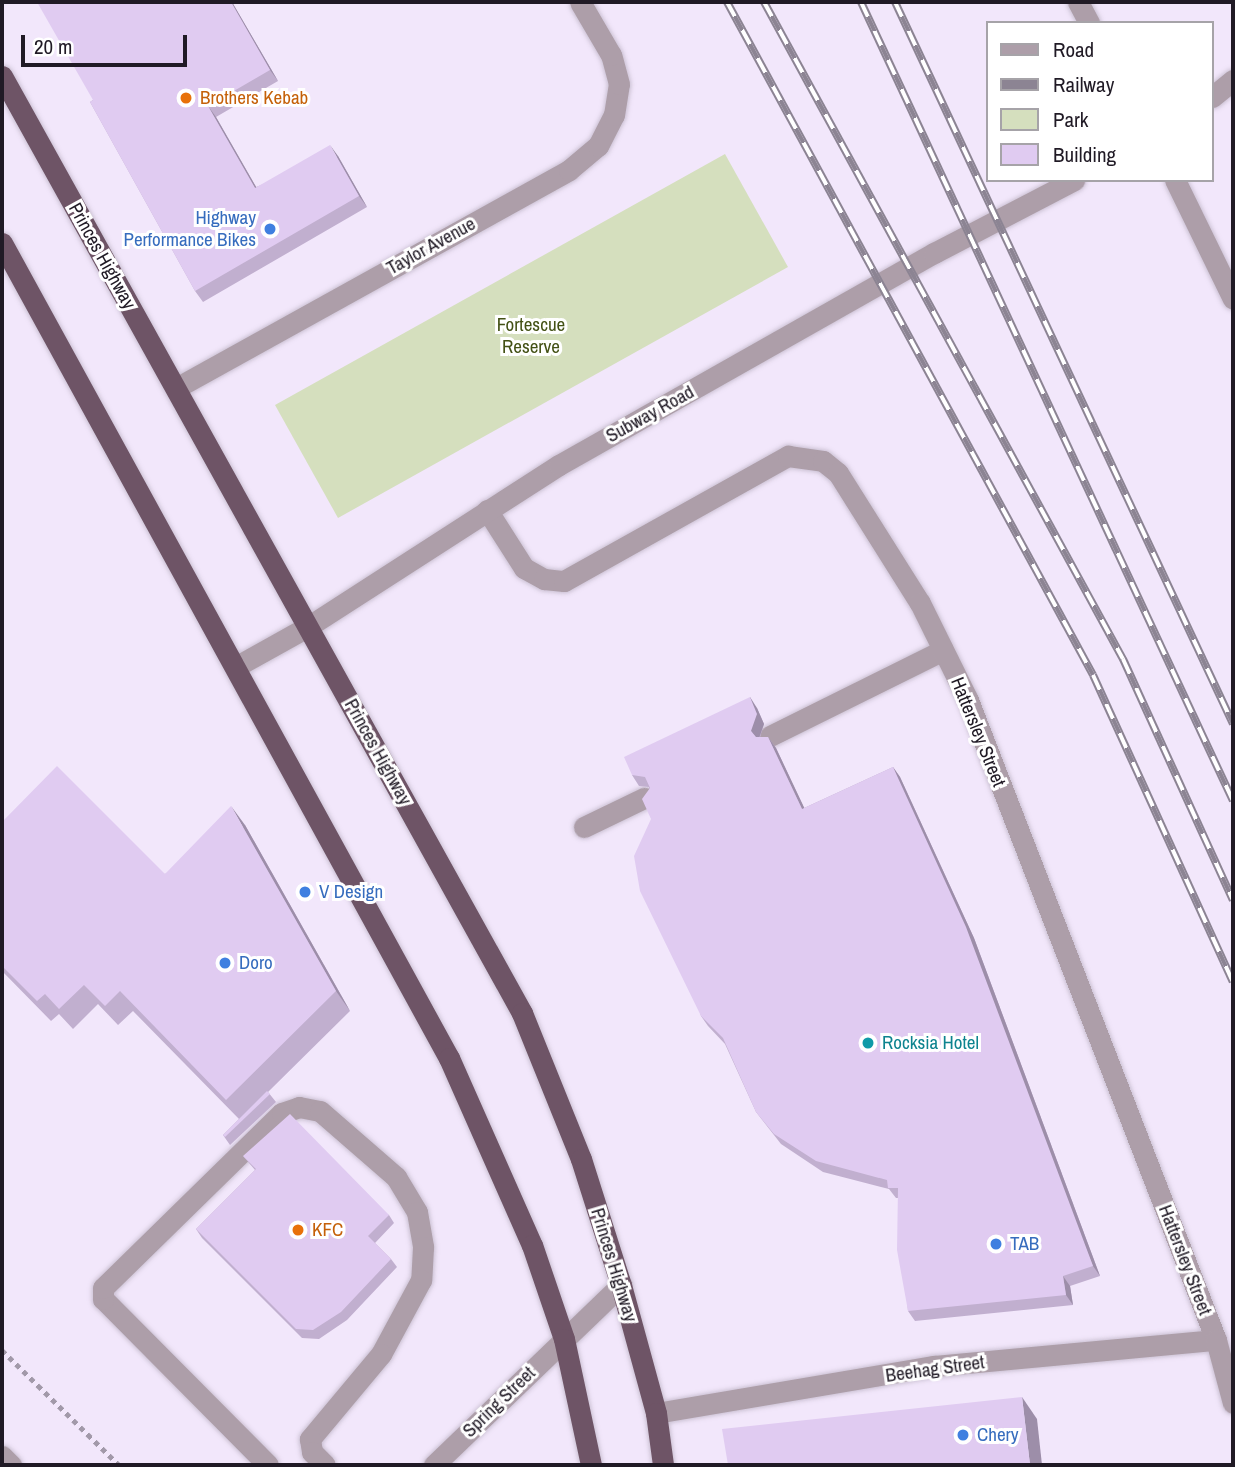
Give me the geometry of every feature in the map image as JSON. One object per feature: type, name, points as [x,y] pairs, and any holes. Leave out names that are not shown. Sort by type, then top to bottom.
[{"type":"highway","name":"Princes Highway","points":[[2,76],[522,1013],[580,1159],[621,1284],[656,1413],[663,1465]]},
{"type":"highway","points":[[2,243],[237,666],[449,1058],[532,1245],[564,1339],[591,1465]]},
{"type":"street","name":"Taylor Avenue","points":[[176,388],[569,170],[598,146],[614,115],[618,84],[611,55],[580,2]]},
{"type":"street","points":[[1078,2],[1088,21]]},
{"type":"street","points":[[1214,95],[1233,80]]},
{"type":"street","name":"Subway Road","points":[[237,666],[309,626],[487,510],[934,253],[1070,182]]},
{"type":"street","points":[[1176,182],[1233,299]]},
{"type":"street","name":"Hattersley Street","points":[[487,510],[524,568],[544,579],[564,580],[788,456],[823,461],[850,489],[920,603],[968,700],[1216,1339],[1233,1404]]},
{"type":"street","points":[[770,736],[943,650]]},
{"type":"street","points":[[584,827],[644,798]]},
{"type":"street","points":[[268,1465],[103,1299],[103,1288],[282,1113],[299,1107],[320,1111],[396,1177],[417,1212],[423,1247],[421,1280],[381,1354],[310,1439],[312,1452],[325,1465]]},
{"type":"street","name":"Spring Street","points":[[434,1465],[621,1284]]},
{"type":"street","name":"Beehag Street","points":[[656,1413],[934,1366],[1216,1339]]},
{"type":"street","points":[[2,1456],[11,1465]]},
{"type":"path","points":[[2,1350],[119,1465]]},
{"type":"green space","name":"Fortescue Reserve","points":[[725,154],[788,267],[338,518],[275,405]]},
{"type":"building","points":[[37,2],[231,2],[270,70],[208,106],[255,188],[330,145],[359,196],[195,291],[90,102],[93,100]]},
{"type":"building","name":"Rocksia Hotel","points":[[750,697],[757,714],[751,731],[756,737],[768,737],[802,809],[893,767],[966,927],[1093,1266],[1063,1276],[1066,1295],[908,1311],[897,1250],[898,1188],[888,1188],[887,1180],[816,1161],[774,1134],[756,1112],[723,1038],[701,1016],[640,891],[634,856],[651,819],[642,799],[650,788],[645,777],[632,775],[624,757]]},
{"type":"building","points":[[57,766],[165,874],[231,806],[336,991],[226,1100],[120,991],[105,1006],[84,985],[59,1009],[45,994],[37,1001],[2,966],[2,822]]},
{"type":"building","points":[[267,1091],[270,1094],[225,1137],[223,1135]]},
{"type":"building","name":"KFC","points":[[290,1114],[389,1215],[368,1236],[391,1259],[341,1312],[313,1330],[296,1329],[196,1229],[256,1169],[243,1156]]},
{"type":"building","points":[[1022,1397],[1030,1465],[728,1465],[722,1429]]},
{"type":"railway","points":[[727,2],[1093,675],[1233,982]]},
{"type":"railway","points":[[764,2],[1123,659],[1233,900]]},
{"type":"railway","points":[[861,2],[1233,801]]},
{"type":"railway","points":[[895,2],[1233,724]]},
{"type":"place","name":"Brothers Kebab","points":[[186,98]]},
{"type":"place","name":"Highway Performance Bikes","points":[[270,229]]},
{"type":"place","name":"V Design","points":[[305,892]]},
{"type":"place","name":"Doro","points":[[225,963]]},
{"type":"place","name":"Rocksia Hotel","points":[[868,1043]]},
{"type":"place","name":"KFC","points":[[298,1230]]},
{"type":"place","name":"TAB","points":[[996,1244]]},
{"type":"place","name":"Chery","points":[[963,1435]]}]
